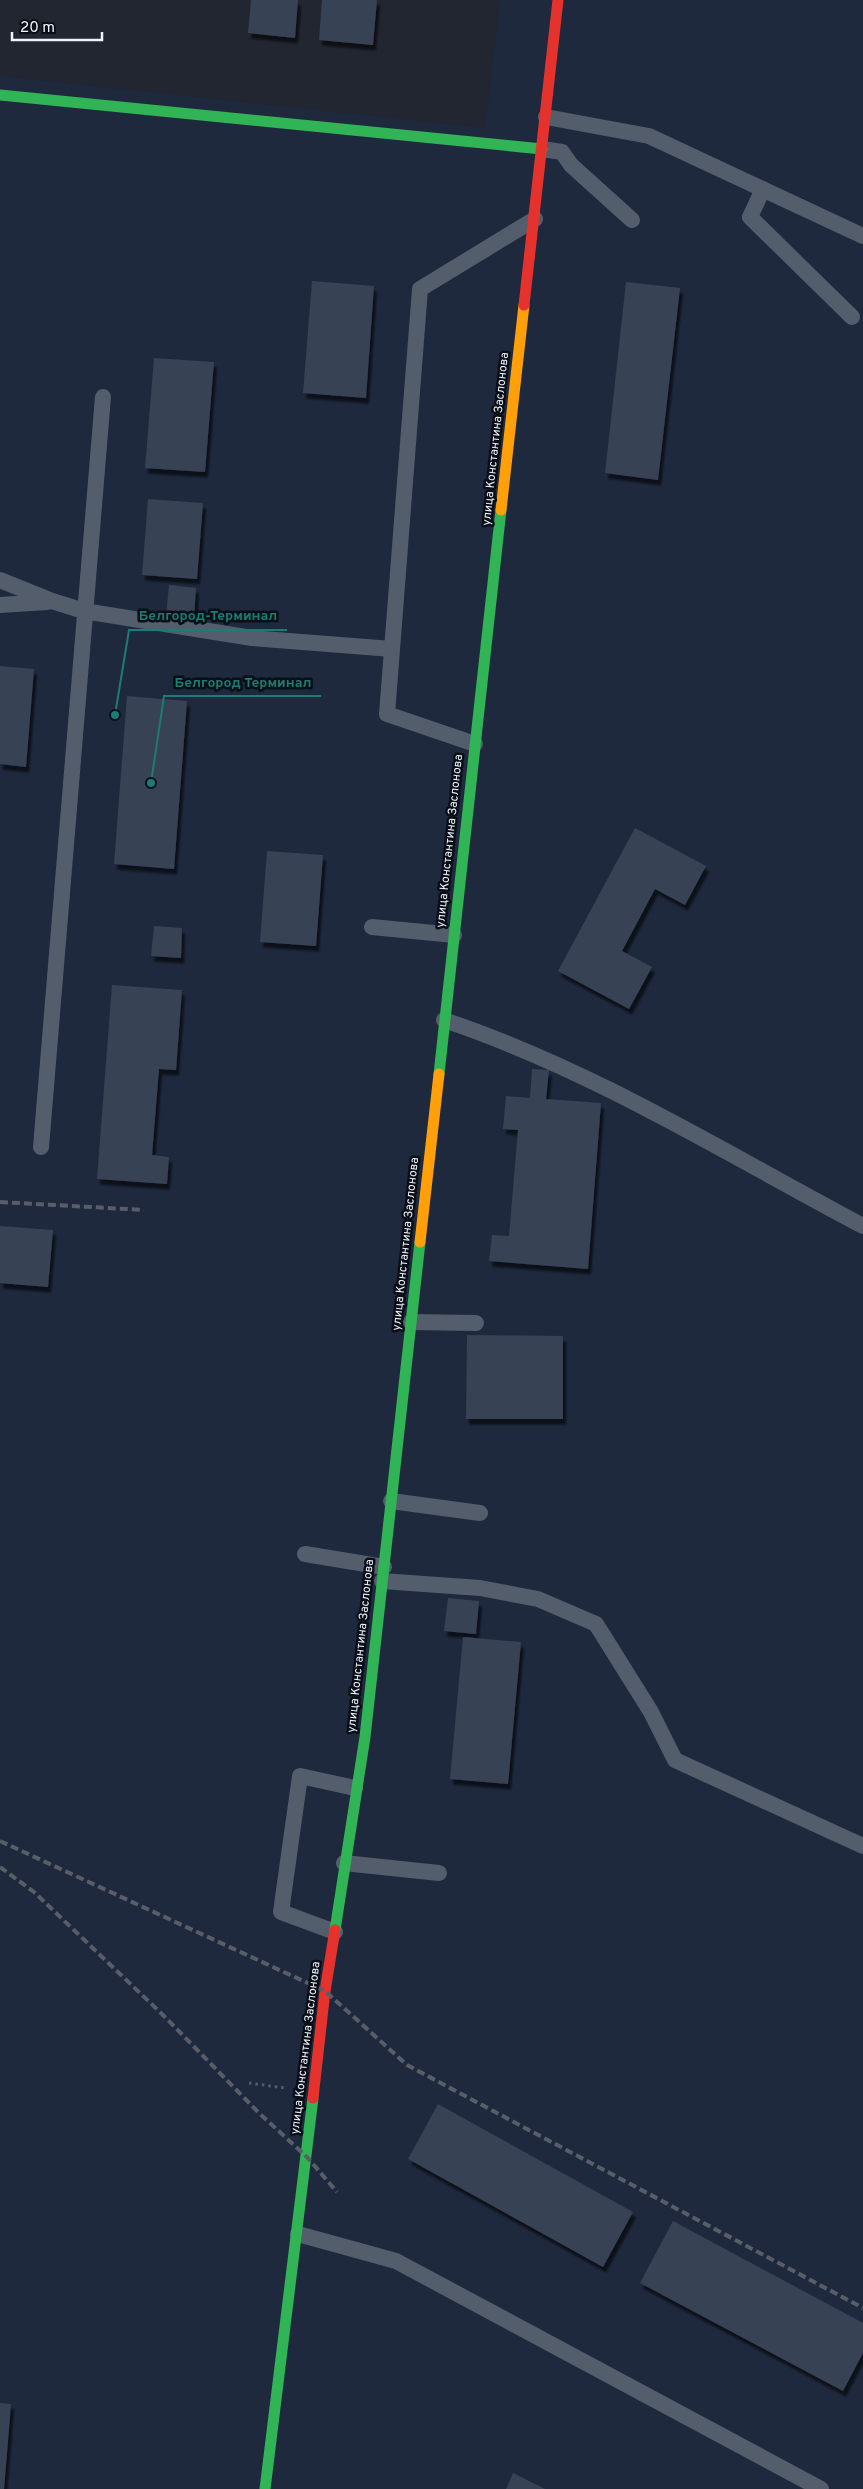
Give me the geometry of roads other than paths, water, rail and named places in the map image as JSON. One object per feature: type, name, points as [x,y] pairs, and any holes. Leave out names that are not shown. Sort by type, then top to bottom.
[{"type":"street","name":"улица Константина Заслонова","points":[[265,2489],[298,2234],[325,1991],[355,1788],[365,1737],[558,0]]},
{"type":"street","points":[[0,95],[542,149]]},
{"type":"lane","points":[[546,117],[649,136],[863,236]]},
{"type":"lane","points":[[542,149],[562,152],[571,165],[632,220]]},
{"type":"lane","points":[[763,189],[750,217],[852,317]]},
{"type":"lane","points":[[475,744],[387,714],[420,289],[535,219]]},
{"type":"lane","points":[[41,1147],[103,397]]},
{"type":"lane","points":[[0,580],[52,601],[84,611],[252,638],[392,649]]},
{"type":"lane","points":[[0,604],[52,601]]},
{"type":"lane","points":[[372,927],[454,935]]},
{"type":"lane","points":[[444,1020],[528,1050],[594,1080],[718,1146],[781,1184],[863,1226]]},
{"type":"lane","points":[[411,1322],[476,1323]]},
{"type":"lane","points":[[391,1501],[480,1513]]},
{"type":"lane","points":[[305,1554],[383,1574],[480,1588],[538,1599],[596,1624],[651,1712],[675,1760],[863,1846]]},
{"type":"lane","points":[[335,1932],[281,1912],[300,1776],[355,1788]]},
{"type":"lane","points":[[344,1863],[439,1873]]},
{"type":"lane","points":[[298,2234],[396,2261],[821,2489]]},
{"type":"railway","points":[[0,1202],[144,1210]]},
{"type":"railway","points":[[0,1841],[325,1991],[407,2065],[863,2308]]},
{"type":"railway","points":[[0,1867],[34,1892],[163,2015],[259,2113],[307,2157],[337,2192]]},
{"type":"place","name":"Белгород-Терминал","points":[[115,715]]},
{"type":"place","name":"Белгород Терминал","points":[[151,783]]}]
